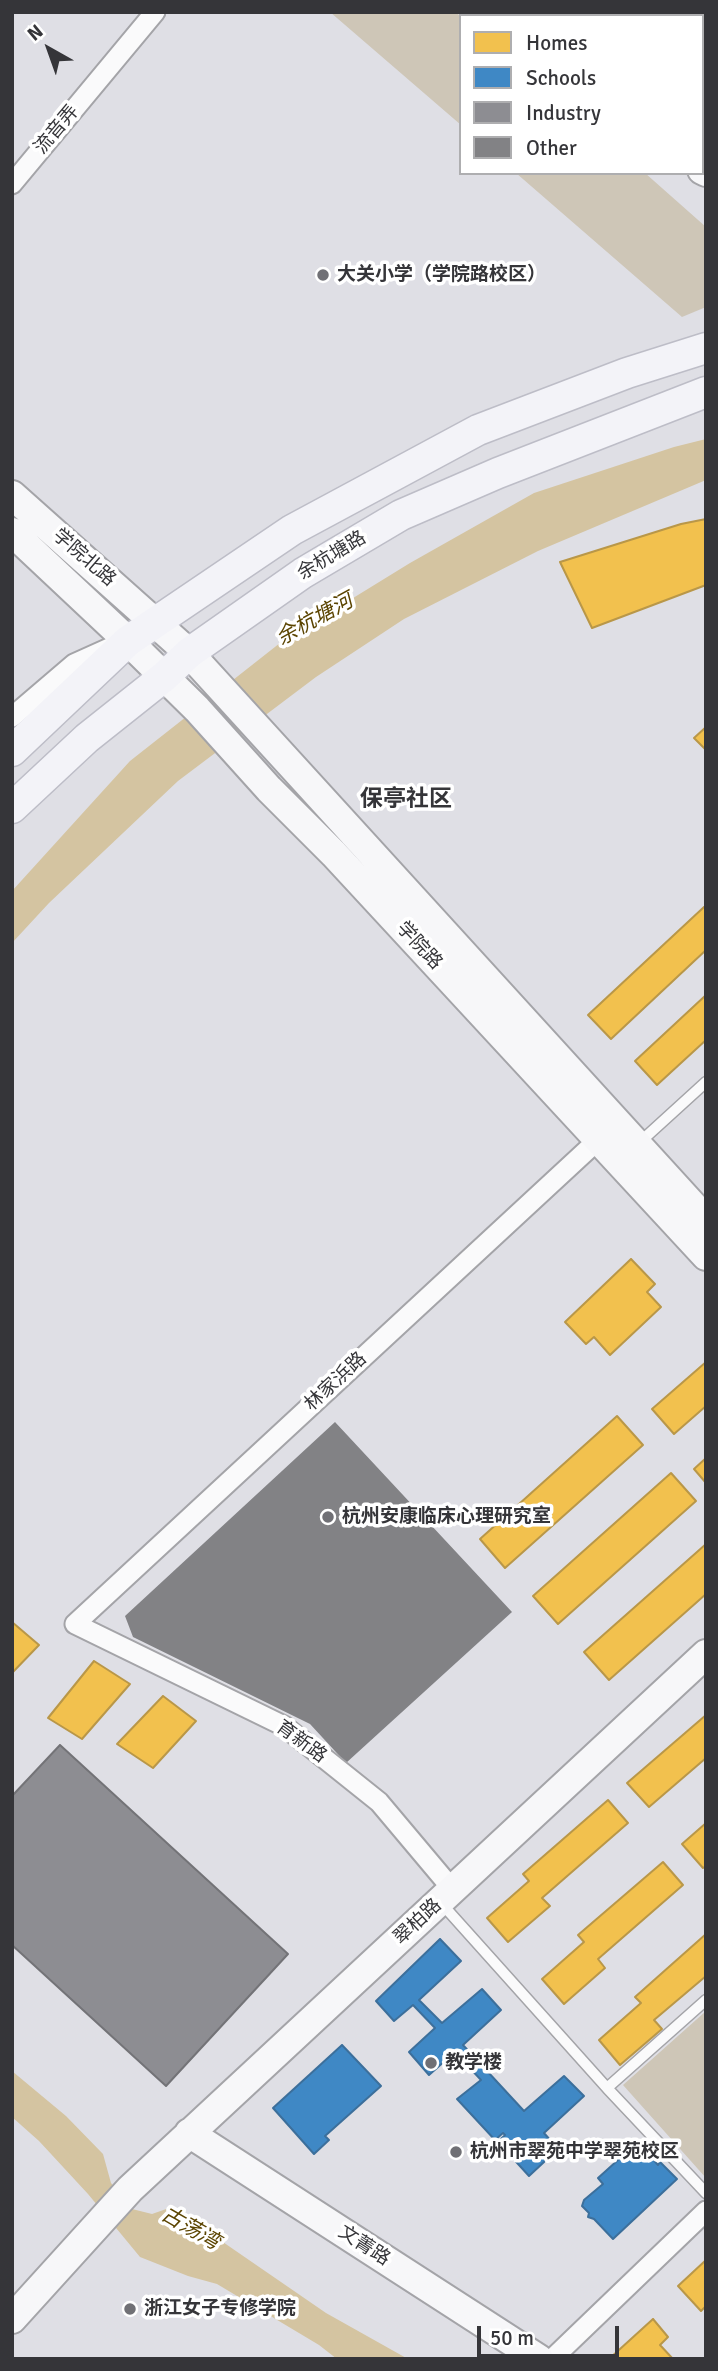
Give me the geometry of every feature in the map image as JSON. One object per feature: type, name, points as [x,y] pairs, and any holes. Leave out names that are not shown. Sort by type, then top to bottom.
[{"type":"main road","points":[[12,751],[128,640],[292,530],[478,429],[627,373],[706,348]]},
{"type":"main road","name":"余杭塘路","points":[[12,808],[87,738],[165,676],[189,653],[303,573],[401,515],[498,473],[706,392]]},
{"type":"main road","name":"学院北路","points":[[12,495],[156,622]]},
{"type":"main road","name":"学院北路","points":[[12,532],[128,640]]},
{"type":"main road","name":"学院路","points":[[156,622],[189,653],[259,729],[706,1220]]},
{"type":"main road","name":"学院路","points":[[128,640],[334,854],[706,1255]]},
{"type":"main road","name":"翠柏路","points":[[12,2319],[130,2189],[706,1654]]},
{"type":"main road","name":"文菁路","points":[[189,2133],[539,2359]]},
{"type":"street","name":"流音弄","points":[[12,184],[155,12]]},
{"type":"street","points":[[12,717],[74,664],[128,640]]},
{"type":"street","name":"林家浜路","points":[[75,1624],[597,1140]]},
{"type":"street","name":"育新路","points":[[75,1624],[284,1726],[379,1802],[446,1896]]},
{"type":"street","points":[[552,2359],[706,2211]]},
{"type":"lane","points":[[637,1145],[706,1082]]},
{"type":"lane","points":[[446,1896],[607,2088],[706,2193]]},
{"type":"lane","points":[[607,2088],[706,2000]]},
{"type":"shaded area","points":[[330,12],[456,12],[459,15],[459,123]]},
{"type":"shaded area","points":[[518,175],[647,175],[706,227],[706,307],[682,317]]},
{"type":"shaded area","points":[[706,2011],[706,2178],[623,2085]]},
{"type":"water","points":[[706,439],[706,480],[538,551],[404,619],[316,677],[178,781],[49,903],[12,943],[12,891],[130,761],[280,643],[410,563],[534,493]]},
{"type":"water","name":"古荡湾","points":[[12,2071],[66,2116],[103,2154],[111,2183],[132,2209],[152,2214],[172,2207],[326,2313],[408,2359],[337,2359],[319,2345],[217,2284],[140,2257],[88,2194],[39,2141],[12,2117]]},
{"type":"building: Homes","points":[[706,519],[706,585],[592,628],[560,562],[681,524]]},
{"type":"building: Homes","points":[[706,727],[706,750],[694,738]]},
{"type":"building: Homes","points":[[704,907],[706,950],[611,1039],[588,1015]]},
{"type":"building: Homes","points":[[706,995],[706,1040],[657,1085],[635,1061]]},
{"type":"building: Homes","points":[[631,1259],[655,1284],[647,1292],[661,1307],[610,1355],[594,1337],[586,1344],[565,1322]]},
{"type":"building: Homes","points":[[706,1362],[706,1406],[674,1434],[652,1409]]},
{"type":"building: Homes","points":[[617,1416],[643,1445],[505,1568],[480,1539]]},
{"type":"building: Homes","points":[[706,1458],[706,1483],[694,1469]]},
{"type":"building: Homes","points":[[671,1473],[696,1501],[558,1624],[533,1596]]},
{"type":"building: Homes","points":[[706,1544],[706,1594],[609,1680],[584,1652]]},
{"type":"building: Homes","points":[[12,1622],[39,1645],[12,1673]]},
{"type":"building: Homes","points":[[94,1661],[130,1684],[82,1739],[48,1718]]},
{"type":"building: Homes","points":[[163,1696],[196,1721],[153,1768],[117,1744]]},
{"type":"building: Homes","points":[[706,1715],[706,1758],[649,1807],[627,1783]]},
{"type":"building: Homes","points":[[608,1800],[628,1823],[542,1898],[550,1906],[508,1942],[487,1918],[529,1881],[523,1874]]},
{"type":"building: Homes","points":[[706,1823],[706,1866],[703,1868],[682,1844]]},
{"type":"building: Homes","points":[[663,1862],[683,1885],[598,1959],[605,1968],[564,2004],[542,1979],[584,1942],[578,1935]]},
{"type":"building: Homes","points":[[706,1934],[706,1976],[654,2020],[662,2029],[620,2065],[599,2040],[641,2003],[635,1997]]},
{"type":"building: Homes","points":[[706,2260],[706,2306],[701,2311],[678,2286]]},
{"type":"building: Homes","points":[[653,2319],[668,2337],[660,2345],[673,2359],[609,2359]]},
{"type":"building: Schools","name":"教学楼","points":[[440,1939],[461,1961],[419,2000],[442,2023],[482,1989],[501,2010],[463,2045],[524,2111],[564,2076],[584,2096],[544,2133],[558,2149],[529,2176],[498,2142],[505,2135],[503,2133],[495,2140],[457,2099],[481,2080],[455,2052],[429,2075],[409,2052],[435,2028],[413,2005],[394,2021],[376,2001]]},
{"type":"building: Schools","points":[[342,2045],[381,2086],[325,2136],[329,2140],[314,2154],[273,2108]]},
{"type":"building: Schools","points":[[638,2142],[658,2165],[660,2162],[677,2179],[613,2239],[594,2219],[588,2217],[589,2213],[582,2206],[584,2200],[603,2184],[598,2178]]},
{"type":"building: Industry","points":[[60,1745],[288,1954],[166,2086],[12,1945],[12,1796]]},
{"type":"building: Other","name":"杭州安康临床心理研究室","points":[[335,1422],[512,1612],[346,1763],[310,1724],[133,1637],[125,1616]]},
{"type":"place","name":"大关小学（学院路校区）","points":[[323,275]]},
{"type":"place","name":"杭州安康临床心理研究室","points":[[328,1517]]},
{"type":"place","name":"教学楼","points":[[431,2063]]},
{"type":"place","name":"杭州市翠苑中学翠苑校区","points":[[456,2152]]},
{"type":"place","name":"浙江女子专修学院","points":[[130,2309]]},
{"type":"district","name":"保亭社区","points":[[406,800]]},
{"type":"water label","name":"余杭塘河","points":[[315,620]]}]
